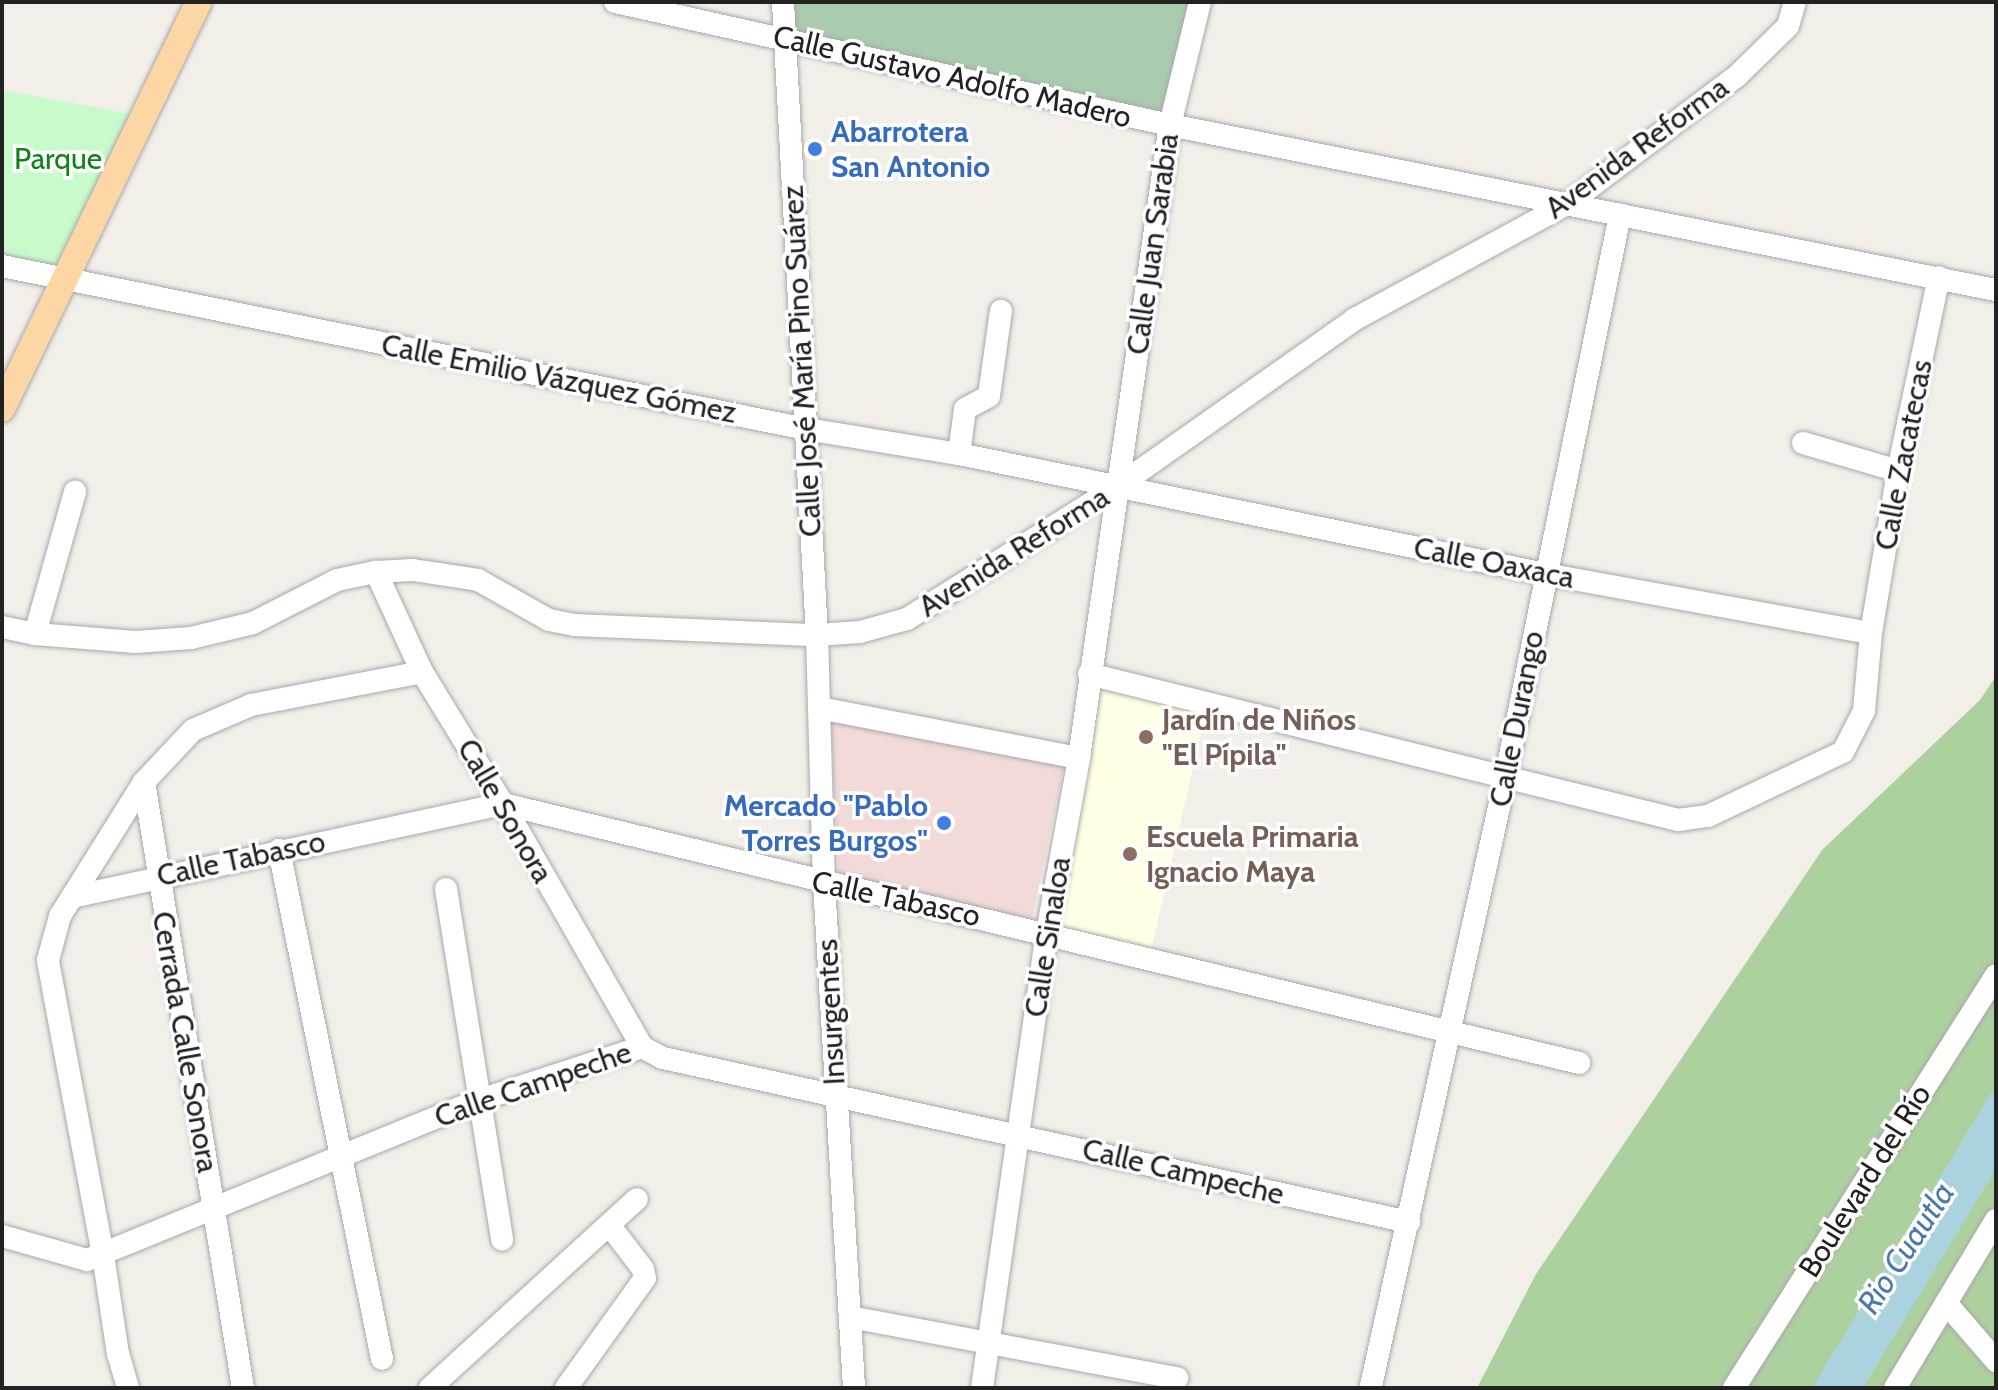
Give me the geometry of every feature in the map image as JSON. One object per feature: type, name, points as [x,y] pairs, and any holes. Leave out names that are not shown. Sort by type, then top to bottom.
[{"type":"main road","points":[[2,409],[199,2]]},
{"type":"street","name":"Calle Gustavo Adolfo Madero","points":[[615,2],[1170,125],[1996,290]]},
{"type":"street","name":"Calle José María Pino Suárez","points":[[783,2],[817,635]]},
{"type":"street","name":"Calle Juan Sarabia","points":[[1117,487],[1170,125],[1200,2]]},
{"type":"street","name":"Avenida Reforma","points":[[2,627],[35,634],[136,642],[191,638],[253,623],[337,580],[376,572],[413,570],[478,580],[549,620],[574,625],[817,635],[860,632],[907,619],[1117,487],[1355,319],[1569,203],[1738,75],[1788,26],[1795,2]]},
{"type":"street","name":"Calle Durango","points":[[1368,1387],[1409,1222],[1505,780],[1620,215]]},
{"type":"street","name":"Calle Emilio Vázquez Gómez","points":[[2,266],[806,429],[959,454],[1117,487]]},
{"type":"street","name":"Calle Zacatecas","points":[[1505,780],[1678,820],[1708,816],[1843,752],[1864,711],[1871,633],[1898,471],[1939,277]]},
{"type":"street","points":[[959,454],[965,409],[989,396],[1001,311]]},
{"type":"street","points":[[1803,443],[1898,471]]},
{"type":"street","name":"Calle Oaxaca","points":[[1117,487],[1545,574],[1871,633]]},
{"type":"street","name":"Calle Sinaloa","points":[[982,1388],[1047,933],[1079,758],[1117,487]]},
{"type":"street","points":[[35,634],[75,492]]},
{"type":"street","name":"Calle Sonora","points":[[376,572],[422,672],[503,804],[642,1047]]},
{"type":"street","name":"Insurgentes","points":[[817,635],[824,884],[854,1388]]},
{"type":"street","points":[[128,1388],[118,1354],[103,1255],[48,960],[51,939],[72,897],[144,782],[193,730],[251,705],[422,672]]},
{"type":"street","points":[[1089,674],[1505,780]]},
{"type":"street","points":[[819,708],[1079,758]]},
{"type":"street","name":"Cerrada Calle Sonora","points":[[144,782],[157,877],[243,1388]]},
{"type":"street","name":"Calle Tabasco","points":[[72,897],[503,804],[824,884],[1047,933],[1579,1063]]},
{"type":"street","points":[[279,850],[382,1359]]},
{"type":"street","points":[[446,889],[477,1101],[502,1240]]},
{"type":"street","name":"Boulevard del Río","points":[[1734,1388],[1996,975]]},
{"type":"street","name":"Calle Campeche","points":[[2,1236],[87,1260],[477,1101],[642,1047],[663,1058],[835,1093],[1409,1222]]},
{"type":"street","points":[[430,1388],[637,1199]]},
{"type":"street","points":[[1895,1388],[1996,1220]]},
{"type":"street","points":[[566,1388],[645,1278],[643,1269],[610,1226]]},
{"type":"street","points":[[1946,1303],[1996,1361]]},
{"type":"street","points":[[850,1317],[1177,1378]]},
{"type":"shaded area","points":[[783,2],[1200,2],[1170,125],[785,40]]},
{"type":"shaded area","name":"Escuela Primaria Ignacio Maya","points":[[1097,686],[1206,711],[1151,950],[1042,925]]},
{"type":"shaded area","name":"Mercado \"Pablo Torres Burgos\"","points":[[831,721],[1064,766],[1032,920],[839,881]]},
{"type":"green space","name":"Parque","points":[[2,90],[141,116],[64,278],[2,266]]},
{"type":"green space","points":[[1996,676],[1996,1388],[1477,1388],[1536,1274],[1822,850],[1980,700]]},
{"type":"water","name":"Rio Cuautla","points":[[1996,1085],[1996,1169],[1864,1386],[1812,1388]]},
{"type":"place","name":"Abarrotera San Antonio","points":[[815,149]]},
{"type":"place","name":"Jardín de Niños \"El Pípila\"","points":[[1146,737]]},
{"type":"place","name":"Mercado \"Pablo Torres Burgos\"","points":[[944,823]]},
{"type":"place","name":"Escuela Primaria Ignacio Maya","points":[[1130,854]]}]
